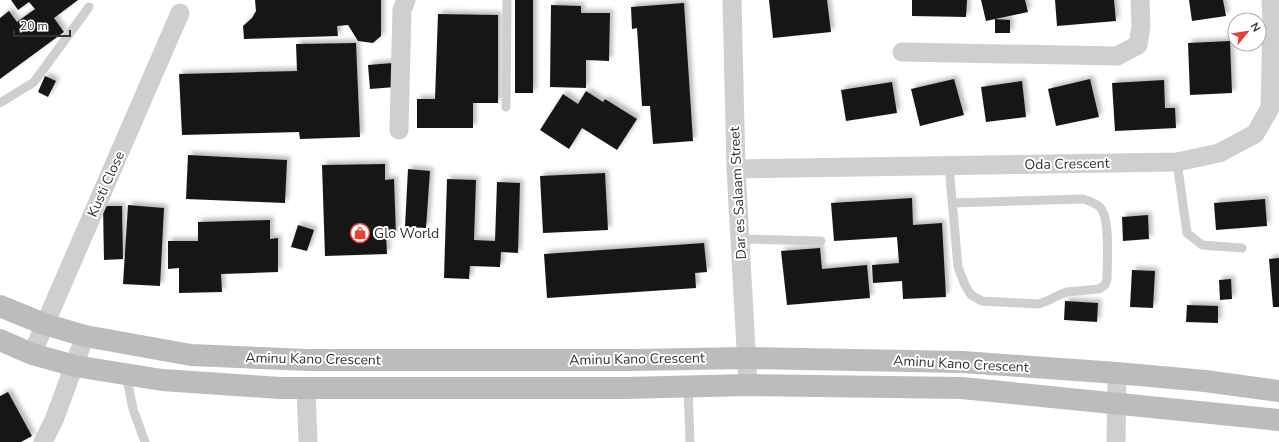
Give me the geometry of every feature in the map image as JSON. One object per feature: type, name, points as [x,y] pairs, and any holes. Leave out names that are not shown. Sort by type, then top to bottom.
[{"type":"street","points":[[399,130],[402,10],[406,0]]},
{"type":"street","name":"Dar es Salaam Street","points":[[732,0],[736,169],[748,385]]},
{"type":"street","points":[[902,52],[1118,56],[1138,45],[1141,27],[1140,0]]},
{"type":"street","name":"Oda Crescent","points":[[736,169],[1177,162],[1219,153],[1255,134],[1270,108],[1272,44],[1271,0]]},
{"type":"street","name":"Kusti Close","points":[[32,354],[180,13]]},
{"type":"street","name":"Aminu Kano Crescent","points":[[0,306],[44,324],[85,336],[191,355],[309,360],[631,360],[746,358],[962,362],[1117,373],[1279,391]]},
{"type":"street","points":[[43,442],[54,420],[85,336]]},
{"type":"street","name":"Aminu Kano Crescent","points":[[0,340],[32,354],[75,366],[162,380],[280,388],[688,387],[748,385],[962,388],[1279,420]]},
{"type":"street","points":[[1116,442],[1117,373]]},
{"type":"street","points":[[306,388],[308,442]]},
{"type":"lane","points":[[506,107],[507,0]]},
{"type":"lane","points":[[0,103],[34,82],[88,7]]},
{"type":"lane","points":[[1177,162],[1187,233],[1202,245],[1242,248]]},
{"type":"lane","points":[[949,166],[952,203],[958,267],[965,285],[971,295],[982,301],[1038,304],[1067,292],[1100,289],[1105,285],[1107,279],[1106,222],[1102,209],[1094,203],[1083,199],[952,203]]},
{"type":"lane","points":[[740,239],[822,241]]},
{"type":"lane","points":[[126,374],[133,409],[145,442]]},
{"type":"lane","points":[[688,387],[690,442]]},
{"type":"building","points":[[11,0],[78,0],[54,18],[64,32],[0,79],[0,18],[9,11],[17,22],[35,9],[29,2],[18,10]]},
{"type":"building","points":[[255,0],[381,0],[381,36],[373,43],[358,41],[348,25],[337,26],[338,36],[244,39],[243,26],[252,18],[256,11]]},
{"type":"building","points":[[515,0],[533,0],[533,93],[515,93]]},
{"type":"building","points":[[769,0],[827,0],[831,32],[773,38]]},
{"type":"building","points":[[912,0],[967,0],[966,17],[912,16]]},
{"type":"building","points":[[981,0],[1025,0],[1028,12],[986,21]]},
{"type":"building","points":[[1055,0],[1114,0],[1116,21],[1057,26]]},
{"type":"building","points":[[1189,0],[1223,0],[1226,16],[1192,21]]},
{"type":"building","points":[[684,3],[693,141],[653,144],[650,106],[642,106],[637,28],[632,29],[631,7]]},
{"type":"building","points":[[551,5],[581,6],[581,13],[610,13],[609,61],[586,60],[586,88],[550,87]]},
{"type":"building","points":[[438,14],[498,15],[498,103],[473,103],[473,128],[417,128],[417,99],[435,99]]},
{"type":"building","points":[[995,19],[1010,20],[1010,33],[995,33]]},
{"type":"building","points":[[1227,41],[1227,52],[1230,52],[1232,93],[1190,95],[1188,43]]},
{"type":"building","points":[[356,43],[360,137],[300,139],[299,132],[182,135],[179,74],[297,71],[296,44]]},
{"type":"building","points":[[393,63],[395,87],[370,89],[368,65]]},
{"type":"building","points":[[45,76],[56,81],[48,97],[38,92]]},
{"type":"building","points":[[954,79],[964,115],[920,126],[911,89]]},
{"type":"building","points":[[1090,79],[1099,117],[1056,126],[1048,89]]},
{"type":"building","points":[[1164,80],[1165,108],[1175,108],[1176,128],[1115,131],[1112,83]]},
{"type":"building","points":[[1022,81],[1026,117],[986,122],[981,87]]},
{"type":"building","points":[[892,82],[897,113],[846,121],[841,90]]},
{"type":"building","points":[[586,91],[603,102],[605,99],[637,119],[617,150],[582,128],[569,149],[540,130],[563,94],[578,104]]},
{"type":"building","points":[[188,155],[287,160],[285,203],[186,199]]},
{"type":"building","points":[[385,164],[385,180],[394,179],[396,235],[386,235],[387,254],[325,256],[322,165]]},
{"type":"building","points":[[408,169],[430,171],[426,228],[405,227]]},
{"type":"building","points":[[605,173],[608,230],[543,233],[540,176]]},
{"type":"building","points":[[447,179],[476,180],[474,240],[495,241],[497,182],[520,183],[518,253],[501,252],[500,267],[470,266],[469,279],[444,278]]},
{"type":"building","points":[[912,198],[913,225],[942,223],[946,297],[903,299],[902,281],[873,283],[872,265],[899,263],[897,237],[834,241],[831,203]]},
{"type":"building","points":[[1265,199],[1267,226],[1216,230],[1214,203]]},
{"type":"building","points":[[128,205],[164,208],[160,286],[123,284]]},
{"type":"building","points":[[103,206],[122,206],[123,259],[104,260]]},
{"type":"building","points":[[1148,215],[1149,239],[1123,241],[1122,217]]},
{"type":"building","points":[[270,220],[270,239],[278,238],[278,272],[221,274],[222,292],[179,293],[179,268],[168,269],[168,241],[198,241],[198,222]]},
{"type":"building","points":[[298,225],[314,230],[307,251],[291,247]]},
{"type":"building","points":[[704,243],[707,272],[695,273],[696,288],[547,298],[544,254]]},
{"type":"building","points":[[820,248],[822,269],[867,265],[870,298],[787,305],[781,251]]},
{"type":"building","points":[[1279,258],[1279,307],[1273,307],[1269,259]]},
{"type":"building","points":[[1132,270],[1155,271],[1153,308],[1130,307]]},
{"type":"building","points":[[1231,279],[1232,299],[1220,300],[1219,280]]},
{"type":"building","points":[[1065,301],[1098,303],[1097,322],[1064,320]]},
{"type":"building","points":[[1187,305],[1218,306],[1218,323],[1186,322]]},
{"type":"building","points":[[8,392],[32,436],[21,442],[0,442],[0,396]]},
{"type":"place","name":"Glo World","points":[[360,233]]}]
